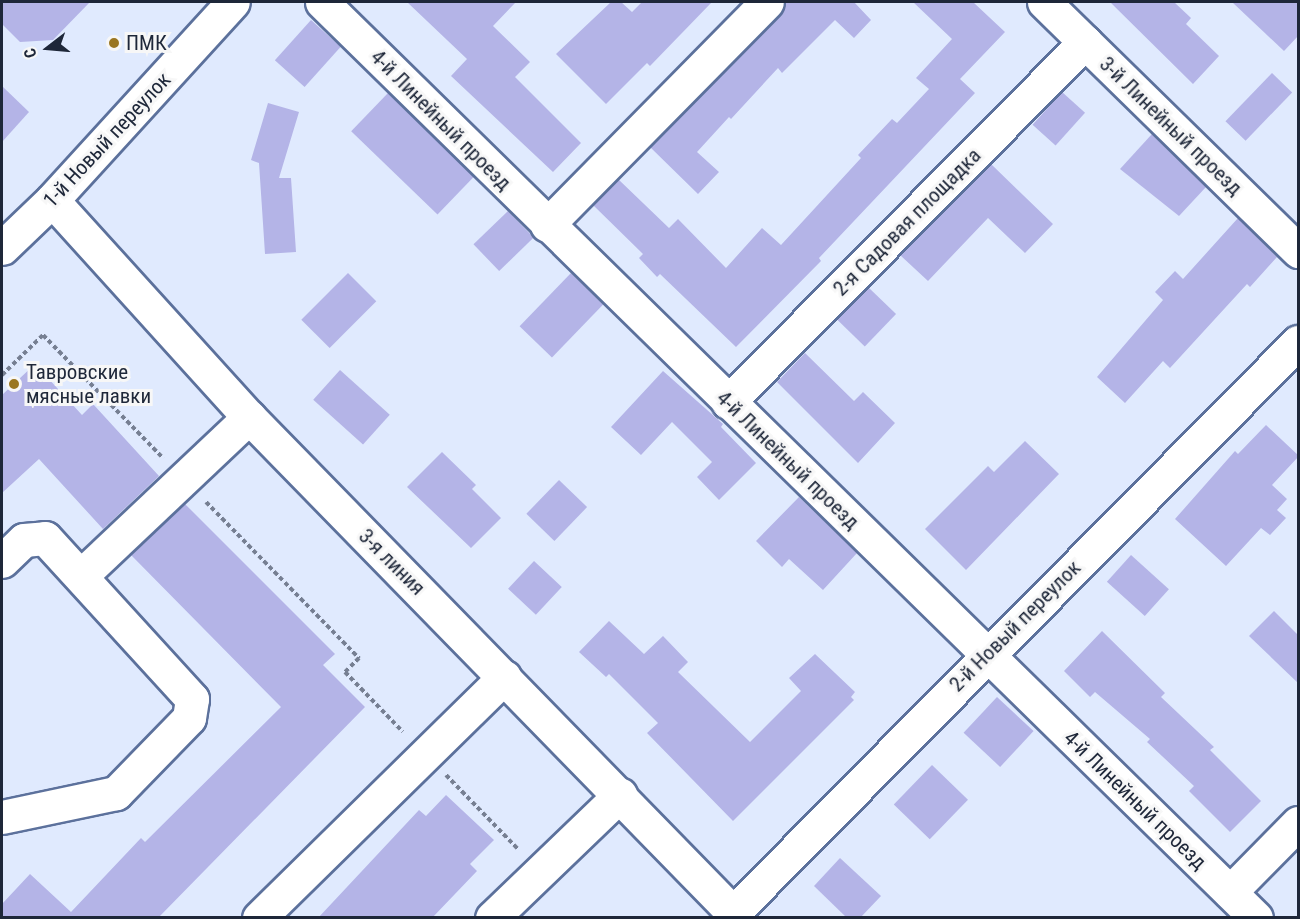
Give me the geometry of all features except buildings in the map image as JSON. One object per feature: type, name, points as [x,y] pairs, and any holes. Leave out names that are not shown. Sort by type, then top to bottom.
[{"type":"street","name":"4-й Линейный проезд","points":[[322,2],[1256,918]]},
{"type":"street","points":[[547,225],[767,2]]},
{"type":"street","name":"3-й Линейный проезд","points":[[1044,2],[1299,251]]},
{"type":"street","name":"1-й Новый переулок","points":[[2,248],[52,200],[216,9]]},
{"type":"street","name":"2-я Cадовая площадка","points":[[728,402],[1085,42]]},
{"type":"street","name":"3-я линия","points":[[52,200],[249,417],[736,915]]},
{"type":"street","name":"2-й Новый переулок","points":[[736,915],[987,654],[1299,342]]},
{"type":"street","points":[[82,574],[249,417]]},
{"type":"street","points":[[2,561],[24,540],[45,538],[82,574],[192,699],[189,718],[116,793],[2,817]]},
{"type":"street","points":[[259,918],[504,677]]},
{"type":"street","points":[[492,918],[620,795]]},
{"type":"street","points":[[1230,892],[1299,824]]},
{"type":"path","points":[[2,375],[43,335],[359,658],[345,672],[540,872]]},
{"type":"place","name":"ПМК","points":[[114,43]]},
{"type":"place","name":"Тавровские мясные лавки","points":[[14,384]]}]
